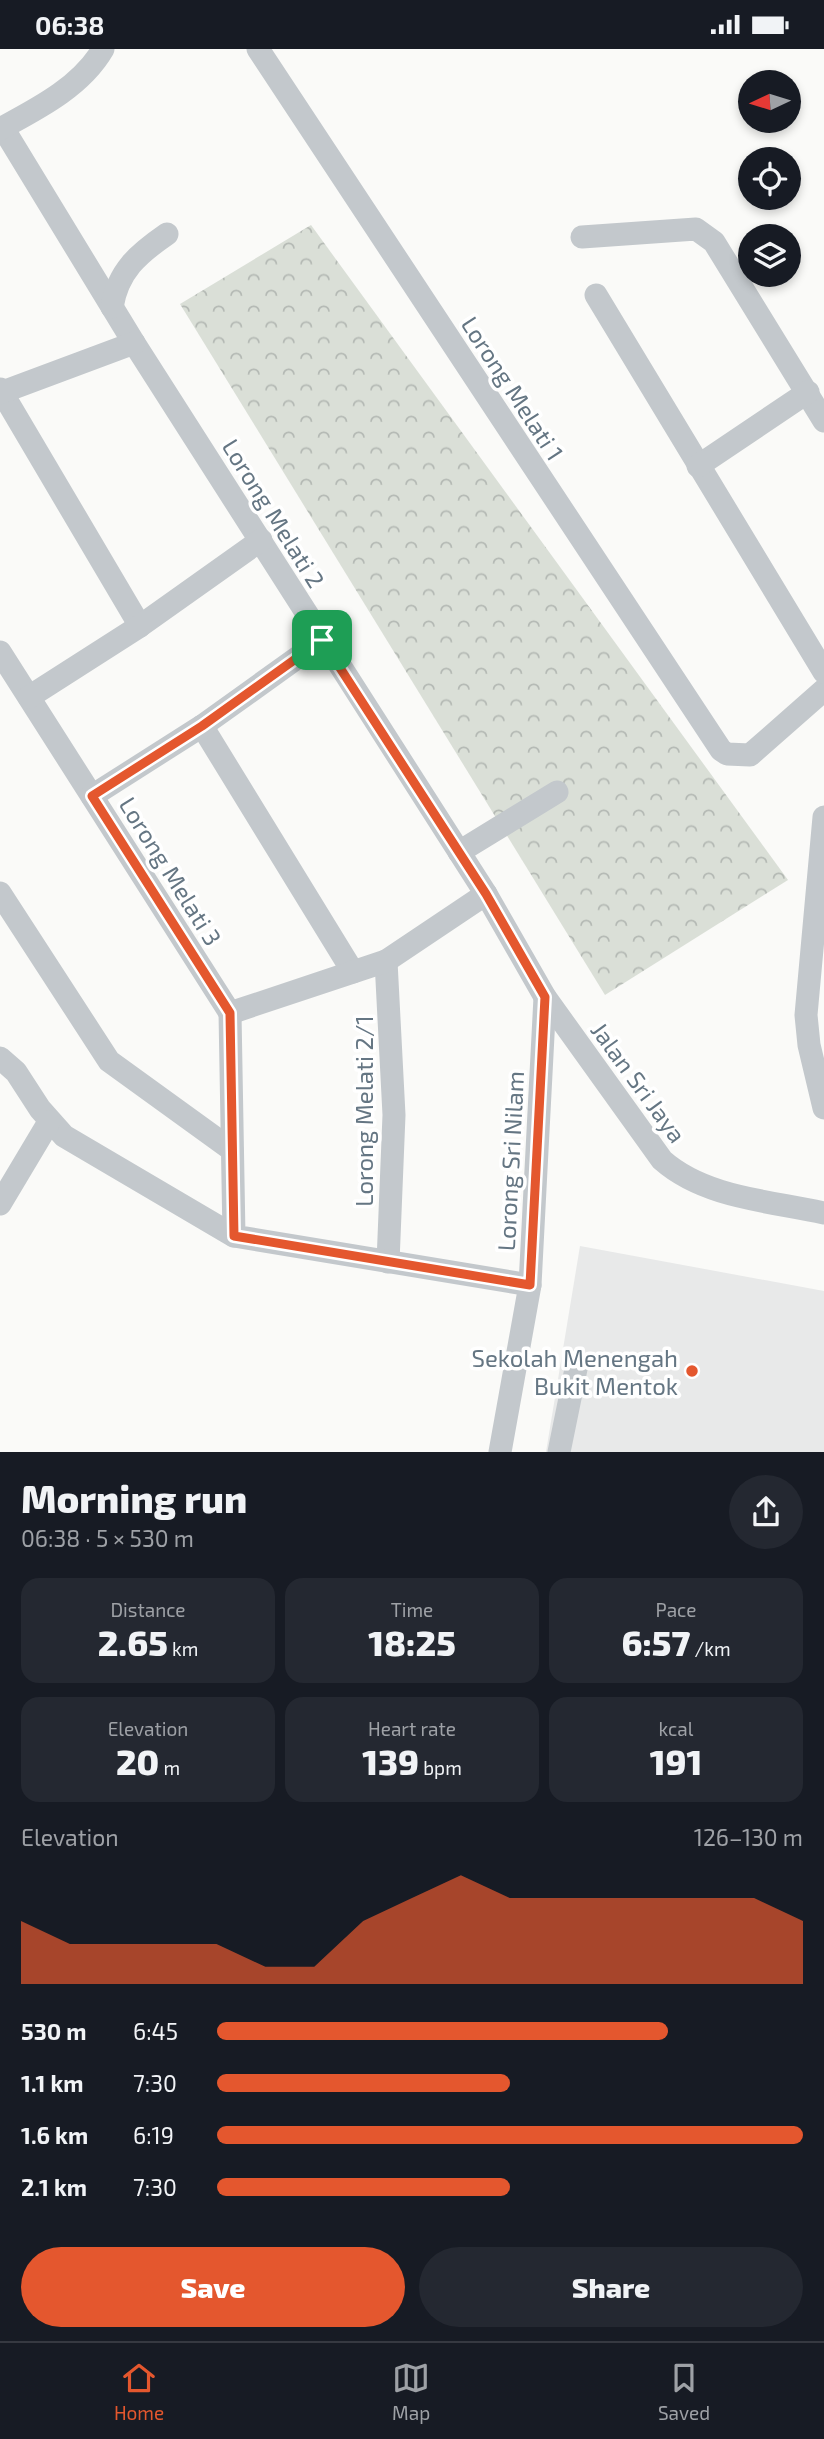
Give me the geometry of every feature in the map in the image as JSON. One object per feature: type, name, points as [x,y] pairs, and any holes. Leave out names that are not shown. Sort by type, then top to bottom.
[{"type":"street","points":[[1,129],[74,84],[103,49]]},
{"type":"street","name":"Lorong Melati 1","points":[[258,49],[713,739],[727,754],[750,755],[824,690]]},
{"type":"street","name":"Lorong Melati 2","points":[[1,129],[322,640],[486,894],[545,997]]},
{"type":"street","points":[[582,237],[696,229],[714,242],[824,421]]},
{"type":"street","points":[[112,307],[115,292],[127,267],[167,234]]},
{"type":"street","points":[[596,295],[824,672]]},
{"type":"street","points":[[134,343],[1,391],[140,626]]},
{"type":"street","points":[[698,465],[808,392]]},
{"type":"street","points":[[29,697],[140,626],[261,540]]},
{"type":"street","points":[[92,796],[202,726],[322,640]]},
{"type":"street","name":"Lorong Melati 3","points":[[0,652],[230,1013]]},
{"type":"street","points":[[202,726],[353,972]]},
{"type":"street","points":[[459,852],[557,792]]},
{"type":"street","points":[[824,817],[806,1015],[809,1045],[824,1108]]},
{"type":"street","points":[[0,893],[109,1061],[232,1150]]},
{"type":"street","points":[[234,1236],[230,1013],[386,961],[486,894]]},
{"type":"street","name":"Lorong Melati 2/1","points":[[386,961],[394,1115],[388,1262]]},
{"type":"street","name":"Jalan Sri Jaya","points":[[545,997],[662,1160],[680,1176],[726,1192],[824,1213]]},
{"type":"street","name":"Lorong Sri Nilam","points":[[500,1452],[530,1285],[545,997]]},
{"type":"street","points":[[0,1058],[16,1072],[49,1122],[64,1136],[234,1236],[530,1285]]},
{"type":"street","points":[[3,1193],[49,1122]]},
{"type":"street","points":[[559,1452],[577,1364]]},
{"type":"shaded area","name":"Sekolah Menengah Bukit Mentok","points":[[580,1246],[824,1291],[824,1452],[546,1452]]},
{"type":"green space","points":[[311,225],[788,880],[605,995],[180,304]]},
{"type":"place","name":"Sekolah Menengah Bukit Mentok","points":[[692,1371]]},
{"type":"route","points":[[322,640],[486,894],[545,997],[530,1285],[234,1236],[230,1013],[92,796],[202,726],[322,640]]}]
